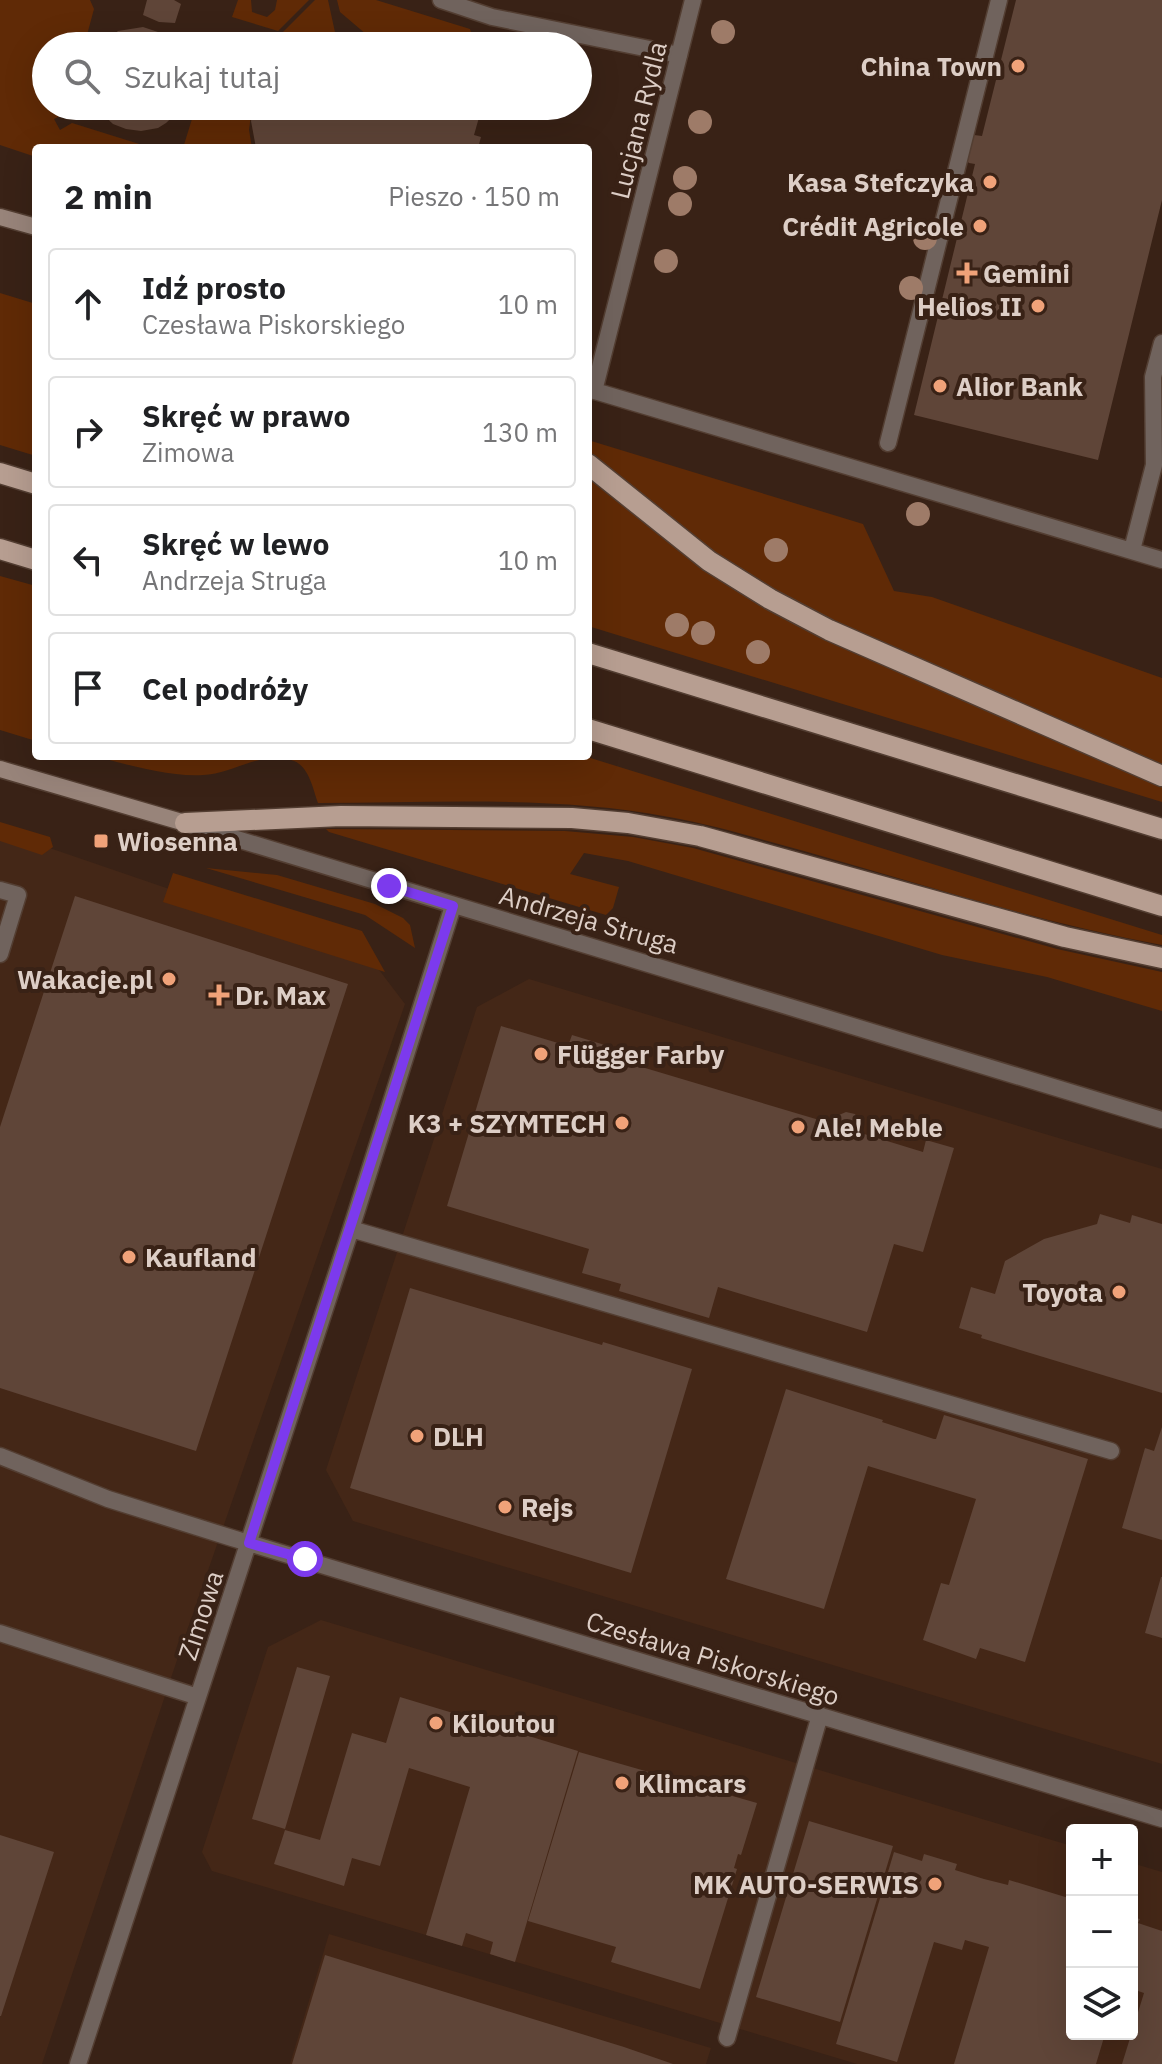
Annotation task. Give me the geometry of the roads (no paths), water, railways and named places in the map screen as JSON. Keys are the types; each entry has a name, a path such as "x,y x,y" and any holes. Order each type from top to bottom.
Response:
{"main road":[{"path":"592,467 709,561 783,607 1162,776"},
{"path":"0,473 32,483"},
{"path":"0,549 32,559"},
{"path":"592,654 1162,829"},
{"path":"592,730 1162,906"},
{"path":"185,823 341,816 572,818 648,825 728,844 1065,937 1162,958"}],"street":[{"path":"441,0 492,17 566,32"},
{"name":"Lucjana Rydla","path":"592,386 693,0"},
{"path":"888,443 999,0"},
{"path":"592,37 679,55"},
{"path":"0,217 32,226"},
{"path":"1132,550 1154,465 1153,377 1162,343"},
{"path":"592,390 1162,560"},
{"name":"Andrzeja Struga","path":"0,769 1162,1120"},
{"path":"0,890 18,895 0,954"},
{"name":"Zimowa","path":"78,2064 351,1229 453,906"},
{"path":"351,1229 1111,1451"},
{"name":"Czesława Piskorskiego","path":"0,1456 108,1499 1162,1819"},
{"path":"0,1633 198,1697"},
{"path":"727,2038 820,1715"}],"place":[{"name":"China Town","path":"1018,66"},
{"name":"Kasa Stefczyka","path":"990,182"},
{"name":"Crédit Agricole","path":"980,226"},
{"name":"Gemini","path":"967,273"},
{"name":"Helios II","path":"1038,306"},
{"name":"Alior Bank","path":"940,386"},
{"name":"Wiosenna","path":"101,841"},
{"name":"Wakacje.pl","path":"169,979"},
{"name":"Dr. Max","path":"219,995"},
{"name":"Flügger Farby","path":"541,1054"},
{"name":"K3 + SZYMTECH","path":"622,1123"},
{"name":"Ale! Meble","path":"798,1127"},
{"name":"Kaufland","path":"129,1257"},
{"name":"Toyota","path":"1119,1292"},
{"name":"DLH","path":"417,1436"},
{"name":"Rejs","path":"505,1507"},
{"name":"Kiloutou","path":"436,1723"},
{"name":"Klimcars","path":"622,1783"},
{"name":"MK AUTO-SERWIS","path":"935,1884"}]}
